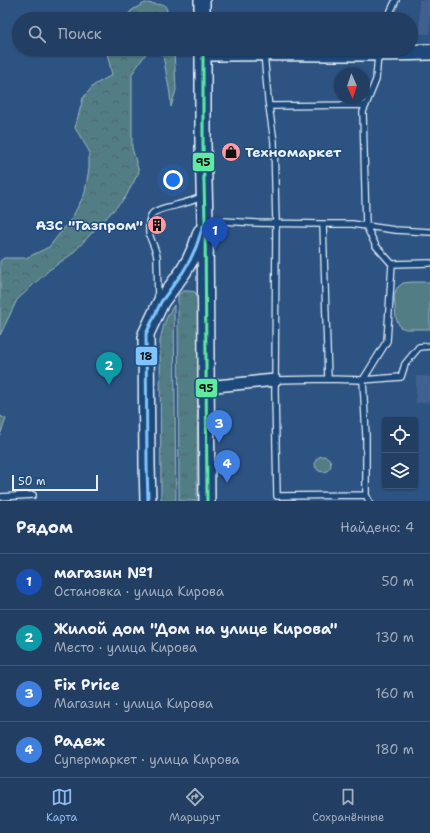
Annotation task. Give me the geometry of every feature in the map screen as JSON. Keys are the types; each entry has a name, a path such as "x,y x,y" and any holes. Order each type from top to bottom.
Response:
{"main road":[{"path":"202,0 202,12"},
{"path":"418,52 430,52"},
{"path":"203,56 206,501"},
{"path":"148,501 146,334 158,307 190,260 205,220"}],"street":[{"path":"206,387 275,380"}],"lane":[{"path":"390,12 396,0"},
{"path":"264,56 274,142 276,223 275,380 277,496 366,495"},
{"path":"369,501 366,495 366,436 363,380 387,341 392,264 376,246 366,226 363,112 376,80 374,56"},
{"path":"269,106 366,105"},
{"path":"158,307 157,257 149,228 152,213 204,196"},
{"path":"205,220 352,224 395,230 430,232"},
{"path":"323,224 328,379"},
{"path":"392,264 430,263"},
{"path":"275,380 363,380 401,377 405,364 419,347 430,346"},
{"path":"0,498 33,495"}],"shaded area":[{"path":"419,0 430,0 430,34 420,34"},
{"path":"416,376 430,376 430,402 416,403"}],"green space":[{"path":"145,3 165,5 168,12 130,12"},
{"path":"108,56 144,56 132,74 132,148 139,172 125,198 72,254 49,270 17,300 0,335 0,261 4,258 26,258 49,247 72,218 85,193 89,168 89,151 75,128 83,98 94,85 112,75"},
{"path":"163,56 174,56 176,90 171,107"},
{"path":"430,282 430,329 406,329 400,327 396,318 394,295 397,288 403,283"},
{"path":"183,291 195,292 198,297 197,501 179,501 178,295"},
{"path":"174,305 176,501 161,501 160,341 168,314"},
{"path":"0,416 6,419 0,435"},
{"path":"320,456 326,456 331,461 329,470 326,472 320,472 315,467 315,461"}],"transit line":[{"name":"95","path":"203,56 207,501"},
{"name":"18","path":"148,501 146,334 161,302 190,260 203,226"}],"place":[{"name":"Техномаркет","path":"231,152"},
{"name":"АЗС \"Газпром\"","path":"157,225"},
{"name":"магазин №1","path":"215,250"},
{"name":"Жилой дом \"Дом на улице Кирова\"","path":"109,385"},
{"name":"Fix Price","path":"219,443"},
{"name":"Радеж","path":"227,483"}]}
